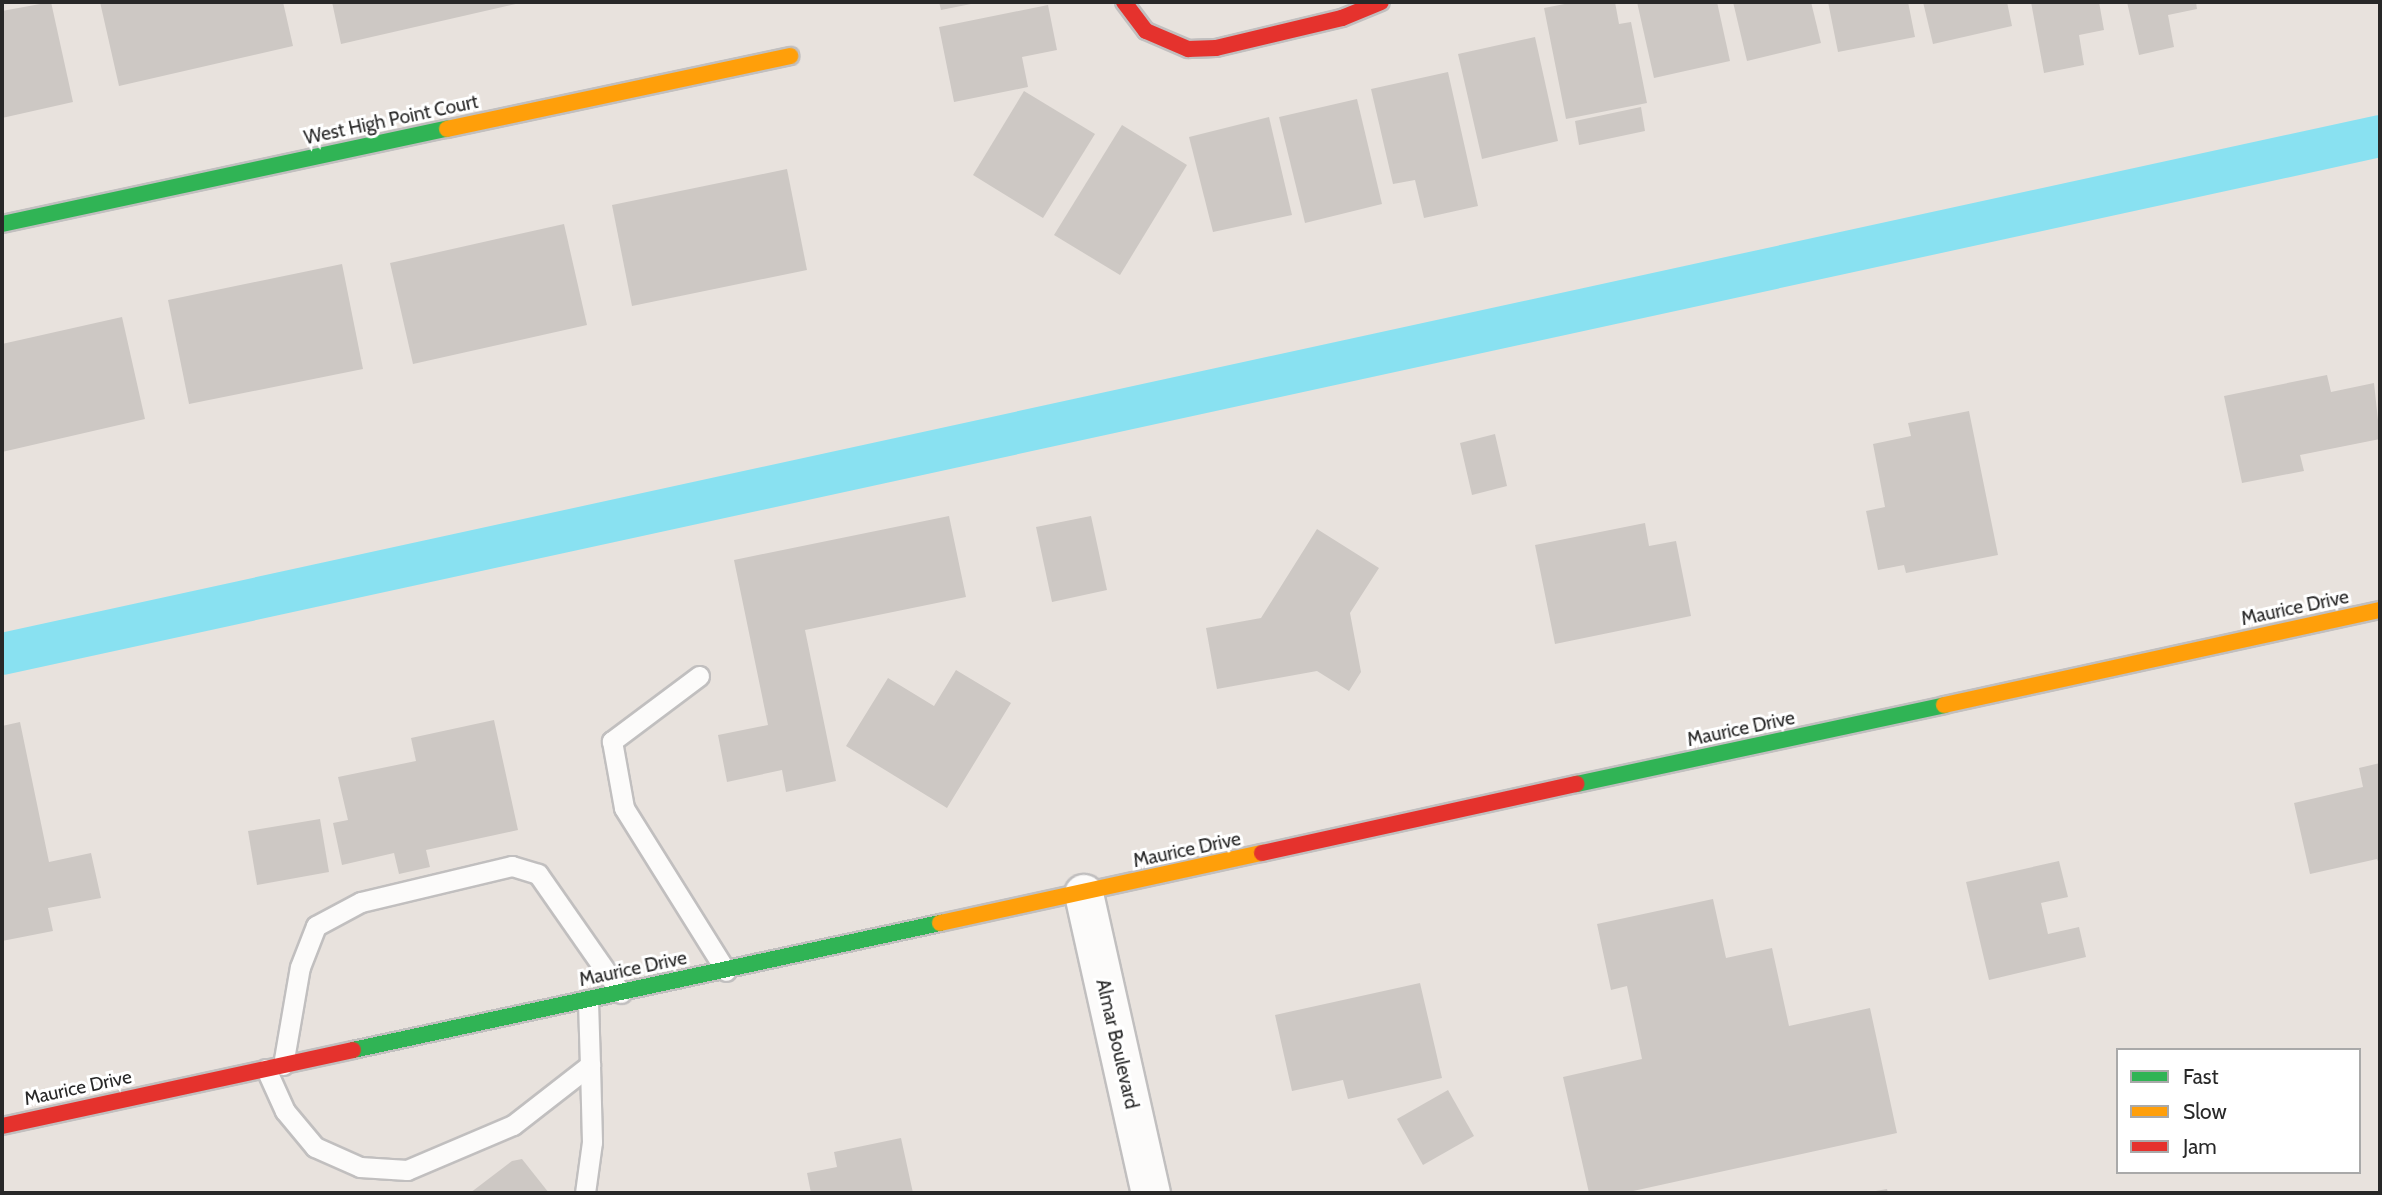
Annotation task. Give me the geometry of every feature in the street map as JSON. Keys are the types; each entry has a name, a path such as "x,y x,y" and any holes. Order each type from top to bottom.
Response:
{"street":[{"path":"1124,2 1146,31 1188,49 1216,48 1329,21 1381,2"},
{"name":"West High Point Court","path":"2,224 790,56"},
{"name":"Maurice Drive","path":"2,1126 1084,894 2380,610"},
{"name":"Almar Boulevard","path":"1084,894 1151,1193"}],"lane":[{"path":"699,676 612,741 624,808 726,971"},
{"path":"590,1065 513,1125 407,1170 360,1167 315,1147 285,1111 274,1067 300,967 316,926 361,902 512,866 538,874 621,993"},
{"path":"585,1193 592,1142 587,1000"}],"building":[{"path":"51,2 73,102 2,118 2,11"},
{"path":"100,2 283,2 293,46 119,86"},
{"path":"332,2 520,2 520,3 341,44"},
{"path":"939,2 975,2 976,3 941,10"},
{"path":"1575,2 1615,2 1619,24 1631,22 1647,103 1566,119 1544,8"},
{"path":"1637,2 1717,2 1730,61 1654,78"},
{"path":"1733,2 1811,2 1821,43 1747,61"},
{"path":"1828,2 1908,2 1915,37 1838,52"},
{"path":"1923,2 2007,2 2012,26 1933,44"},
{"path":"2031,2 2099,2 2104,30 2079,35 2084,65 2044,73"},
{"path":"2127,2 2196,2 2197,9 2168,15 2174,47 2139,55"},
{"path":"1048,5 1057,50 1022,57 1028,87 954,102 939,27"},
{"path":"1535,37 1558,141 1482,159 1458,54"},
{"path":"1448,72 1478,206 1424,218 1415,180 1393,184 1371,89"},
{"path":"1024,91 1095,134 1043,218 973,175"},
{"path":"1357,99 1382,204 1305,223 1279,117"},
{"path":"1641,107 1645,131 1579,145 1575,121"},
{"path":"1269,117 1292,215 1213,232 1189,137"},
{"path":"1122,125 1187,165 1120,275 1054,235"},
{"path":"787,169 807,270 632,306 612,205"},
{"path":"564,224 587,325 413,364 390,263"},
{"path":"342,264 363,369 189,404 168,300"},
{"path":"122,317 145,419 2,452 2,344"},
{"path":"2327,375 2331,392 2374,383 2380,439 2300,455 2304,471 2242,483 2224,396"},
{"path":"1969,411 1998,555 1906,573 1904,565 1878,570 1866,511 1885,507 1873,444 1911,436 1908,423"},
{"path":"1495,434 1507,486 1472,495 1460,443"},
{"path":"949,516 966,597 805,630 836,781 786,792 782,770 727,782 718,735 768,725 734,560"},
{"path":"1091,516 1107,590 1052,602 1036,527"},
{"path":"1645,523 1649,546 1676,541 1691,616 1555,644 1535,545"},
{"path":"1317,529 1379,568 1350,613 1361,672 1349,691 1317,671 1217,689 1206,628 1261,618"},
{"path":"956,670 1011,703 947,808 846,746 888,678 934,706"},
{"path":"494,720 518,830 426,850 430,867 399,874 394,853 342,865 333,823 348,820 338,777 416,761 411,738"},
{"path":"20,722 49,862 91,853 101,898 48,908 53,931 2,941 2,726"},
{"path":"2380,763 2380,866 2377,859 2310,874 2294,803 2363,787 2359,768"},
{"path":"320,819 329,872 257,885 248,831"},
{"path":"2059,861 2068,897 2041,903 2048,934 2079,927 2086,957 1989,980 1966,882"},
{"path":"1713,899 1726,958 1772,948 1789,1026 1870,1008 1897,1133 1624,1193 1589,1193 1563,1077 1642,1059 1627,986 1611,990 1597,924"},
{"path":"1420,983 1442,1078 1348,1099 1343,1080 1292,1091 1275,1015"},
{"path":"1448,1090 1474,1136 1423,1165 1397,1119"},
{"path":"901,1138 913,1193 811,1193 807,1173 837,1167 834,1152"},
{"path":"522,1159 549,1193 470,1193 512,1161"},
{"path":"1887,1189 1888,1193 1870,1193 1870,1192"}],"waterway":[{"path":"2,654 2380,136"}],"traffic: fast":[{"path":"2,224 447,129"},
{"path":"1577,784 1944,705"},
{"path":"353,1050 940,923"}],"traffic: slow":[{"path":"447,129 790,56"},
{"path":"1944,705 2380,610"},
{"path":"940,923 1262,853"}],"traffic: jam":[{"path":"1124,2 1146,31 1188,49 1216,48 1342,18 1381,2"},
{"path":"1262,853 1577,784"},
{"path":"2,1126 353,1050"}]}
